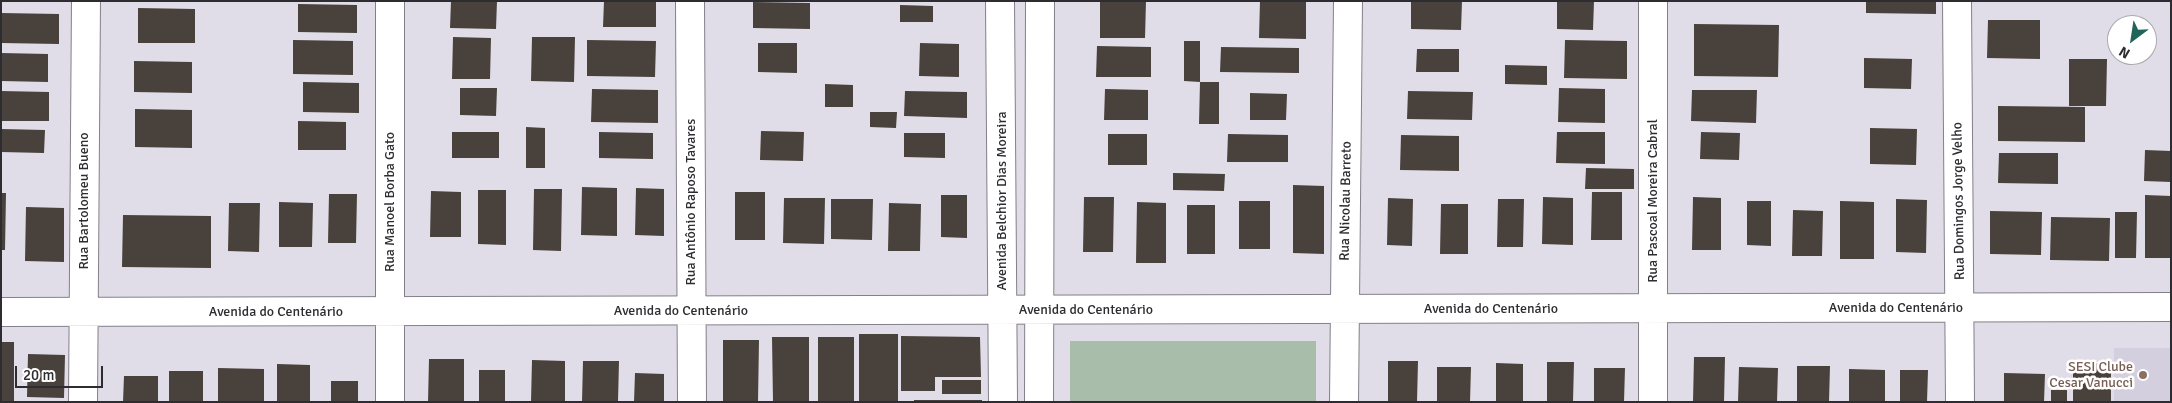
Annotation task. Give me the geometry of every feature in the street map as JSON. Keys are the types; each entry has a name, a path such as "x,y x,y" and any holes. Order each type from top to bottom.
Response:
{"street":[{"name":"Rua Bartolomeu Bueno","path":"83,402 86,1"},
{"name":"Rua Manoel Borba Gato","path":"390,1 390,402"},
{"name":"Rua Antônio Raposo Tavares","path":"690,1 692,402"},
{"name":"Avenida Belchior Dias Moreira","path":"1000,1 1003,402"},
{"path":"1039,402 1040,1"},
{"name":"Rua Nicolau Barreto","path":"1344,402 1348,1"},
{"name":"Rua Pascoal Moreira Cabral","path":"1652,402 1653,1"},
{"name":"Rua Domingos Jorge Velho","path":"1957,1 1960,402"},
{"name":"Avenida do Centenário","path":"1,312 691,312 2171,307"}],"shaded area":[{"name":"SESI Clube Cesar Vanucci","path":"2114,348 2171,348 2171,402 2114,402"}],"green space":[{"path":"1070,341 1316,341 1316,402 1070,402"}],"building":[{"path":"451,1 497,1 496,29 450,28"},
{"path":"604,1 656,1 656,27 603,27"},
{"path":"1100,1 1146,1 1145,38 1100,38"},
{"path":"1260,1 1306,1 1306,39 1259,38"},
{"path":"1411,1 1462,1 1461,30 1411,29"},
{"path":"1557,1 1594,1 1593,30 1557,29"},
{"path":"1866,1 1936,1 1936,14 1866,13"},
{"path":"753,2 810,3 810,29 753,28"},
{"path":"298,4 357,5 357,33 298,32"},
{"path":"900,5 933,6 933,22 900,22"},
{"path":"138,8 195,9 195,43 138,43"},
{"path":"1,13 59,14 59,44 1,43"},
{"path":"1988,20 2040,20 2040,59 1987,58"},
{"path":"1694,24 1779,25 1778,77 1694,76"},
{"path":"453,37 491,38 490,79 452,79"},
{"path":"532,37 575,37 574,82 531,81"},
{"path":"293,40 353,41 353,75 293,74"},
{"path":"587,40 656,41 655,77 587,76"},
{"path":"1565,40 1627,41 1627,79 1564,78"},
{"path":"1184,41 1200,41 1200,82 1184,81"},
{"path":"758,43 797,43 797,73 758,72"},
{"path":"920,43 959,44 959,77 919,76"},
{"path":"1097,46 1151,47 1151,77 1096,77"},
{"path":"1221,47 1299,48 1299,73 1220,72"},
{"path":"1417,49 1459,49 1459,72 1416,72"},
{"path":"1,53 48,54 48,82 1,81"},
{"path":"1864,58 1912,59 1911,89 1864,88"},
{"path":"2069,59 2107,59 2106,106 2069,106"},
{"path":"134,61 192,62 192,93 134,92"},
{"path":"1505,65 1547,66 1547,85 1505,84"},
{"path":"303,82 359,83 359,113 303,112"},
{"path":"1200,82 1219,82 1219,124 1199,124"},
{"path":"825,84 853,85 853,107 825,107"},
{"path":"460,88 497,88 496,116 460,115"},
{"path":"1559,88 1605,89 1605,123 1558,122"},
{"path":"592,89 658,90 658,123 591,122"},
{"path":"1105,89 1148,90 1148,120 1104,120"},
{"path":"1692,90 1757,90 1756,123 1691,121"},
{"path":"1,91 49,92 49,121 1,121"},
{"path":"905,91 967,92 967,118 904,116"},
{"path":"1408,91 1473,92 1472,120 1407,119"},
{"path":"1250,93 1287,94 1286,120 1250,120"},
{"path":"1998,106 2085,107 2085,142 1998,141"},
{"path":"135,109 192,110 192,148 135,147"},
{"path":"870,112 897,112 896,128 870,127"},
{"path":"298,121 346,122 346,150 298,150"},
{"path":"526,127 545,128 545,168 526,168"},
{"path":"1870,128 1917,129 1916,165 1870,164"},
{"path":"1,129 45,130 44,153 1,152"},
{"path":"761,131 804,132 803,161 760,160"},
{"path":"452,132 499,132 499,158 452,158"},
{"path":"599,132 653,133 653,159 599,158"},
{"path":"1557,132 1605,132 1605,164 1556,163"},
{"path":"1701,132 1740,133 1739,160 1700,159"},
{"path":"904,133 945,133 945,158 904,157"},
{"path":"1108,134 1147,134 1147,165 1108,165"},
{"path":"1228,134 1288,135 1288,162 1227,162"},
{"path":"1401,135 1459,136 1459,171 1400,170"},
{"path":"2145,150 2171,151 2171,182 2144,181"},
{"path":"1999,153 2058,153 2058,184 1998,183"},
{"path":"1586,168 1634,169 1634,189 1585,189"},
{"path":"1173,173 1225,174 1224,191 1173,190"},
{"path":"1293,185 1324,186 1324,254 1293,253"},
{"path":"582,187 617,188 617,236 581,235"},
{"path":"636,188 664,189 664,236 635,235"},
{"path":"534,189 562,189 561,251 533,250"},
{"path":"478,190 506,190 506,245 478,244"},
{"path":"431,191 461,192 461,237 430,237"},
{"path":"735,192 765,192 765,240 735,240"},
{"path":"1592,192 1622,192 1622,240 1591,240"},
{"path":"1,193 6,193 5,250 1,250"},
{"path":"329,194 357,194 356,243 328,243"},
{"path":"941,195 967,195 967,238 941,237"},
{"path":"2145,195 2171,196 2171,258 2145,258"},
{"path":"1084,197 1114,197 1113,252 1083,252"},
{"path":"1543,197 1573,198 1573,245 1542,244"},
{"path":"1693,197 1721,198 1721,250 1692,250"},
{"path":"784,198 825,198 824,244 783,243"},
{"path":"1388,198 1413,199 1412,246 1387,245"},
{"path":"831,199 873,199 872,240 831,239"},
{"path":"1498,199 1524,199 1523,247 1497,247"},
{"path":"1896,199 1927,200 1926,253 1896,252"},
{"path":"1239,201 1270,201 1270,249 1239,249"},
{"path":"1747,201 1771,201 1771,246 1747,245"},
{"path":"1840,201 1874,202 1874,259 1840,259"},
{"path":"279,202 313,203 312,247 279,247"},
{"path":"1137,202 1166,203 1166,263 1136,263"},
{"path":"229,203 260,203 259,252 228,251"},
{"path":"889,203 921,204 920,251 888,251"},
{"path":"1441,204 1468,204 1468,254 1440,254"},
{"path":"1187,205 1215,205 1215,254 1187,254"},
{"path":"26,207 64,208 64,262 25,261"},
{"path":"1793,210 1823,211 1822,256 1792,256"},
{"path":"1990,211 2042,212 2041,255 1990,254"},
{"path":"2115,212 2137,212 2136,258 2115,258"},
{"path":"123,215 211,216 211,268 122,267"},
{"path":"2051,217 2110,218 2109,261 2050,260"},
{"path":"859,334 898,334 898,402 859,402"},
{"path":"901,336 980,337 981,377 935,377 935,391 901,391"},
{"path":"772,337 809,337 809,402 773,402"},
{"path":"818,337 854,337 854,401 818,401"},
{"path":"723,340 759,340 758,402 723,402"},
{"path":"1,342 14,342 14,402 1,402"},
{"path":"28,354 65,355 64,398 27,397"},
{"path":"1694,357 1725,357 1724,402 1693,402"},
{"path":"429,359 464,359 464,402 428,402"},
{"path":"532,360 565,361 565,402 531,402"},
{"path":"583,361 619,361 618,402 582,402"},
{"path":"1388,361 1418,361 1417,402 1388,402"},
{"path":"1547,362 1574,362 1573,402 1547,402"},
{"path":"1496,363 1523,364 1523,402 1496,402"},
{"path":"2073,363 2111,364 2111,402 2073,402"},
{"path":"277,364 310,365 310,402 277,402"},
{"path":"1797,366 1830,366 1829,402 1797,402"},
{"path":"1437,367 1471,367 1470,402 1437,402"},
{"path":"1739,367 1778,368 1777,402 1738,402"},
{"path":"218,368 264,369 264,402 218,402"},
{"path":"1594,368 1625,368 1624,402 1594,402"},
{"path":"1849,369 1885,370 1885,402 1849,402"},
{"path":"479,370 505,370 505,402 479,402"},
{"path":"1900,370 1928,370 1927,402 1900,402"},
{"path":"169,371 203,371 203,402 169,402"},
{"path":"635,373 664,374 664,402 634,402"},
{"path":"2004,373 2045,374 2044,402 2004,402"},
{"path":"124,376 158,376 158,402 123,402"},
{"path":"942,380 981,380 981,394 942,394"},
{"path":"331,381 358,381 358,402 331,402"},
{"path":"2051,390 2067,390 2067,402 2051,402"},
{"path":"914,400 982,400 982,402 914,402"}],"place":[{"name":"SESI Clube Cesar Vanucci","path":"2143,375"}]}
